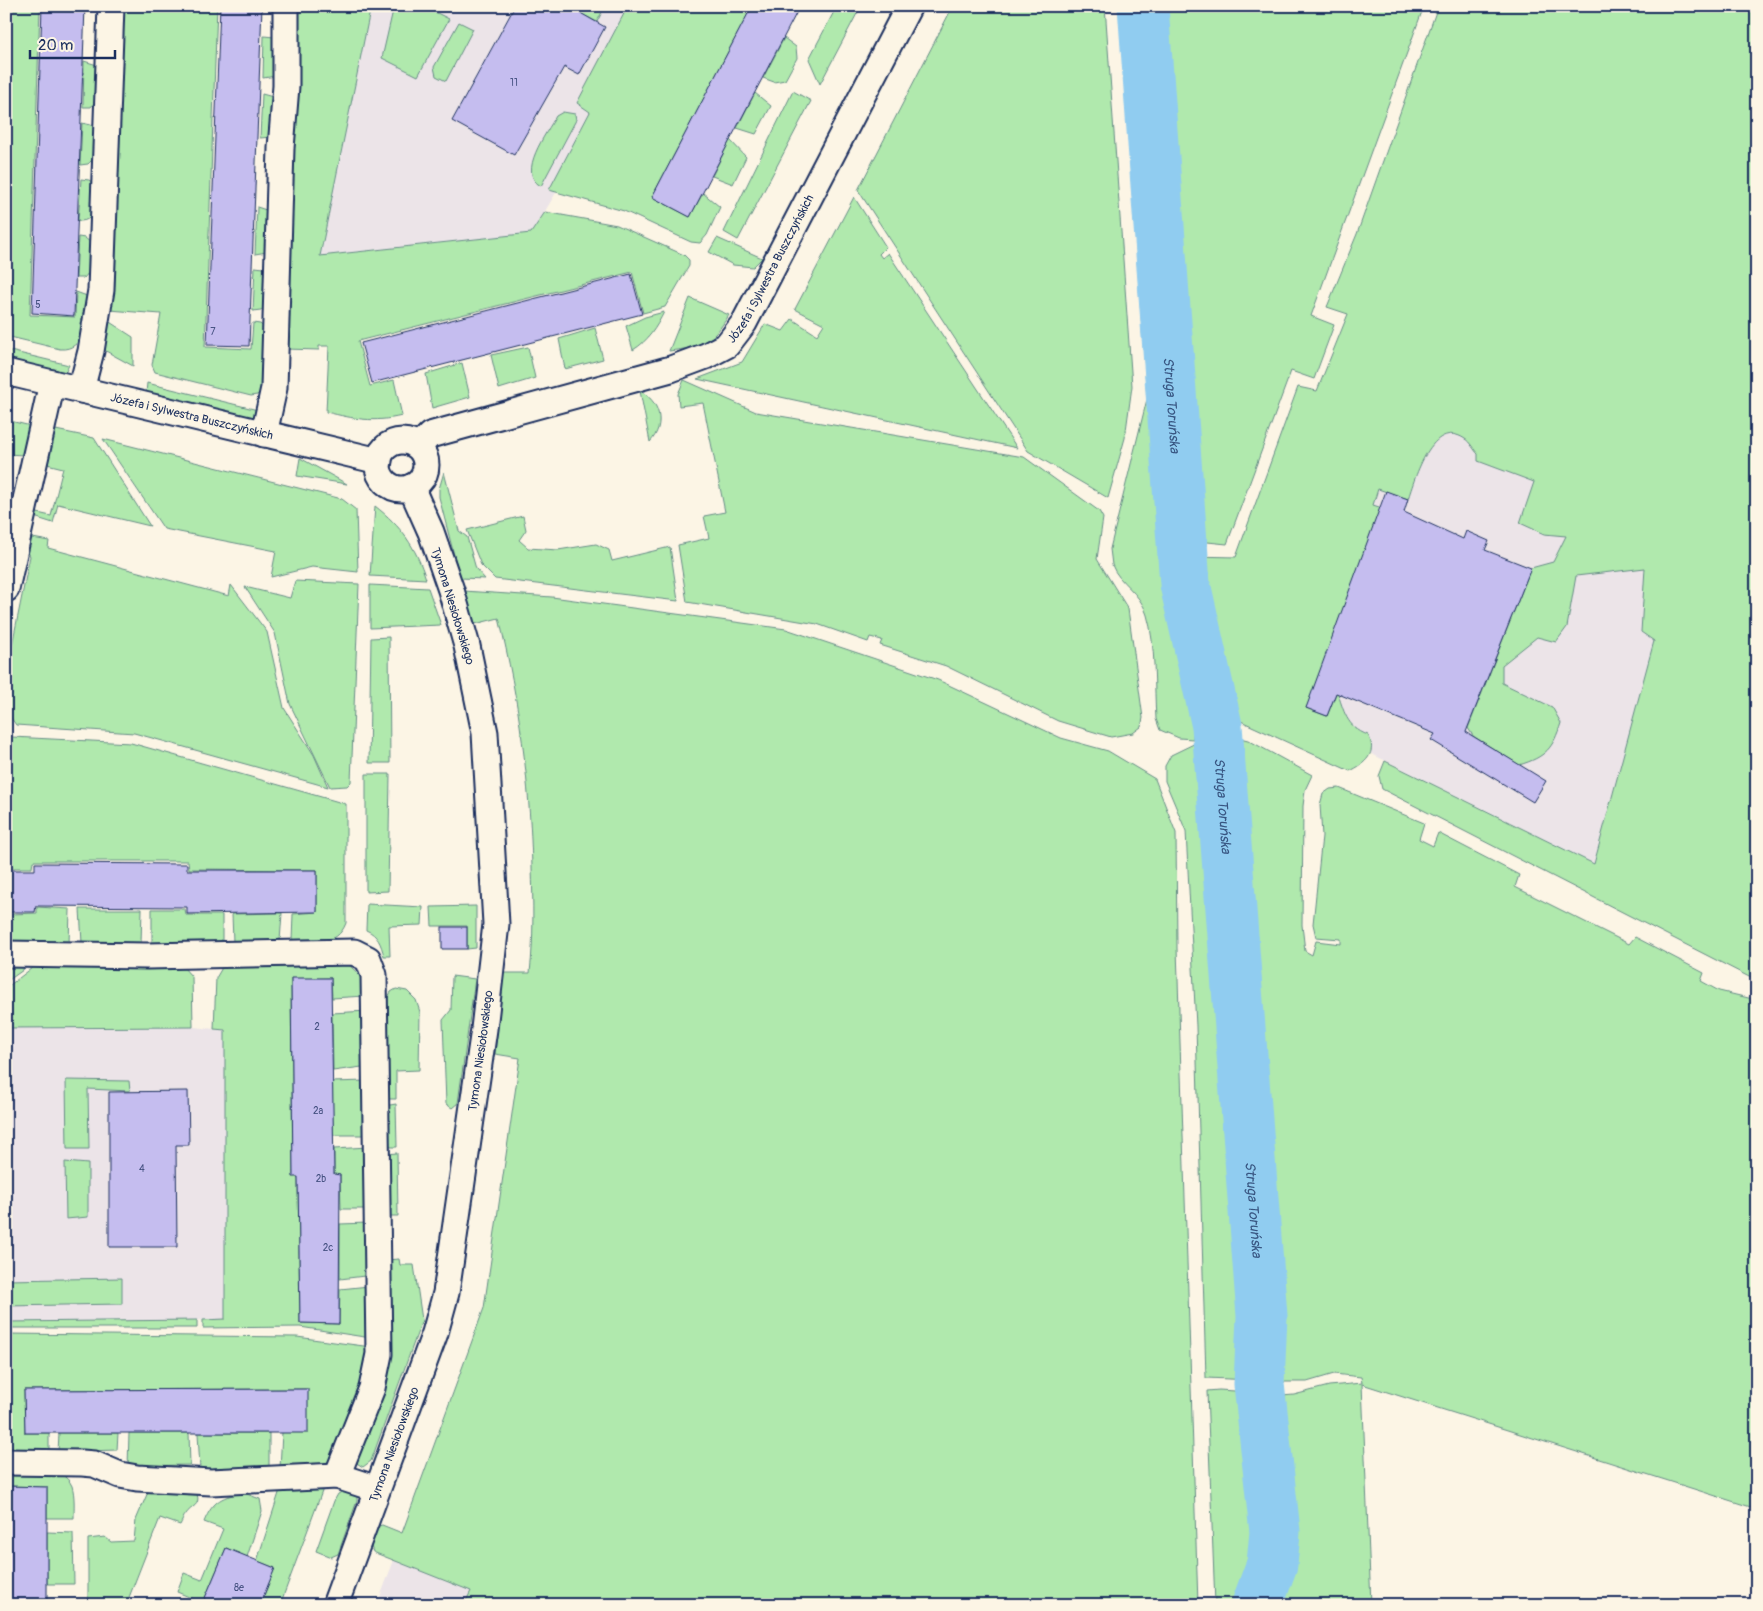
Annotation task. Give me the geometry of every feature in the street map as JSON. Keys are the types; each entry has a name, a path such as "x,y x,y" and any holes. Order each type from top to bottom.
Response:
{"street":[{"path":"82,390 91,351 101,290 112,6"},
{"path":"264,434 274,388 281,157 286,86 286,6"},
{"name":"Józefa i Sylwestra Buszczyńskich","path":"418,447 430,435 671,369 718,352 727,345 744,323 909,6"},
{"name":"Józefa i Sylwestra Buszczyńskich","path":"6,372 379,460"},
{"path":"6,589 52,383"},
{"path":"394,442 411,442 418,447 423,453 426,468 420,481 411,487 399,489 386,483 379,469 379,460 387,446 394,442"},
{"name":"Tymona Niesiołowskiego","path":"335,1605 435,1333 446,1294 486,1010 496,924 488,767 481,714 467,646 451,590 411,487"},
{"path":"6,954 129,956 354,952 368,959 374,975 379,1354 372,1388 337,1476"},
{"path":"6,1462 82,1462 94,1464 120,1475 211,1482 337,1476 377,1488"}],"shaded area":[{"path":"371,6 667,6 532,233 320,256"},
{"path":"1394,247 1740,332 1594,864 1291,714"},
{"path":"193,1027 225,1030 225,1320 6,1322 6,1028"},
{"path":"394,1560 471,1591 464,1605 377,1605"}],"green space":[{"path":"6,6 40,6 30,315 75,317 76,292 87,296 90,301 83,333 75,345 68,348 60,349 6,336"},
{"path":"120,6 217,6 205,347 251,349 253,323 260,324 266,329 262,391 257,395 251,396 155,372 152,365 161,314 109,310"},
{"path":"294,6 371,6 320,256 531,233 545,212 617,225 684,255 689,260 689,266 665,307 643,313 632,272 358,341 370,386 394,380 402,416 373,420 346,417 326,412 329,346 319,346 319,350 285,349"},
{"path":"394,6 423,6 449,19 418,76 382,58"},
{"path":"567,6 605,6 597,22"},
{"path":"628,6 744,6 750,10 652,197 690,217 703,193 720,207 707,235 700,243 691,242 624,211 549,190 590,112 577,103"},
{"path":"837,6 861,6 820,84 809,59"},
{"path":"953,6 1105,6 1132,386 1125,438 1108,498 1028,451 858,190"},
{"path":"1119,6 1140,6 1178,579 1193,651 1193,739 1179,738 1160,730 1156,719 1152,639 1147,615 1140,600 1115,572 1110,549 1147,399"},
{"path":"1159,6 1424,6 1311,316 1334,325 1314,379 1291,371 1227,544 1188,540"},
{"path":"1438,6 1757,6 1757,981 1382,789 1379,776 1385,761 1594,864 1654,641 1641,632 1645,568 1576,576 1567,627 1556,642 1537,637 1502,665 1502,683 1552,707 1561,723 1555,739 1542,755 1519,765 1473,736 1468,728 1531,568 1553,562 1566,536 1544,534 1520,523 1534,482 1478,461 1478,454 1465,439 1453,434 1443,436 1434,443 1420,465 1408,499 1378,489 1373,505 1403,515 1306,708 1327,716 1337,691 1350,723 1368,735 1371,741 1371,752 1365,761 1350,771 1219,711 1189,581 1192,556 1236,557 1298,387 1317,391 1348,314 1327,307 1357,234"},
{"path":"459,22 473,29 446,81 436,76 434,67"},
{"path":"264,36 274,37 276,76 263,78"},
{"path":"784,38 796,47 797,58 785,80 774,82 763,78"},
{"path":"84,61 97,65 98,97 91,107 83,107"},
{"path":"793,91 811,101 738,240 724,232"},
{"path":"755,93 771,106 756,134 737,128"},
{"path":"262,94 273,97 272,137 260,138"},
{"path":"563,112 575,114 576,120 541,186 534,180 532,163 541,142 556,116"},
{"path":"82,123 91,125 97,130 97,155 88,164 80,165"},
{"path":"730,140 746,157 733,184 712,176"},
{"path":"81,179 89,180 93,183 94,208 90,218 78,221"},
{"path":"854,197 886,247 879,254 882,258 888,253 1017,448 697,379 742,362 765,324 783,331 792,319 817,335 824,324 795,309"},
{"path":"257,207 269,211 267,252 255,254"},
{"path":"78,237 85,238 91,243 94,266 84,278 76,278"},
{"path":"717,238 762,258 753,267 733,265 709,252"},
{"path":"255,267 264,268 270,272 268,309 253,311"},
{"path":"690,298 729,315 716,333 704,343 690,348 669,351"},
{"path":"664,312 651,334 633,350 626,326 645,317"},
{"path":"105,319 133,337 133,366 104,350"},
{"path":"595,328 603,359 565,369 559,339"},
{"path":"528,347 535,378 499,389 491,355"},
{"path":"6,350 69,365 66,371 60,373 6,360"},
{"path":"462,363 470,397 432,408 426,374"},
{"path":"684,380 756,412 1024,457 1099,511 1103,518 1097,559 1128,609 1143,718 1141,727 1133,733 1111,737 1058,721 946,666 880,645 882,640 870,637 868,642 817,624 687,602 678,545 709,538 704,516 725,512 703,403 679,406 678,394"},
{"path":"147,383 262,411 259,420 146,393"},
{"path":"640,391 652,401 658,414 658,428 650,442"},
{"path":"6,420 31,426 24,455 6,454"},
{"path":"51,429 94,438 150,526 58,504 53,523 31,516 33,512 51,516 63,468 43,463"},
{"path":"103,439 342,499 356,510 358,572 312,567 271,577 276,551 164,529"},
{"path":"300,458 347,484 297,476"},
{"path":"444,472 459,531 467,537 476,569 485,579 460,578 439,497 439,489"},
{"path":"375,506 393,521 407,538 426,579 370,576"},
{"path":"523,516 526,530 519,540 528,548 558,550 596,544 609,550 612,561 670,547 678,601 495,579 481,565 467,530"},
{"path":"27,537 49,541 48,548 229,596 231,585 267,632 284,708 314,755 328,787 134,733 16,725 6,711 6,675 30,556 25,547"},
{"path":"295,581 359,584 351,782 347,786 330,787 290,704 275,633 245,587 290,598"},
{"path":"370,585 428,588 441,625 370,628"},
{"path":"464,591 552,597 786,629 938,680 1061,738 1108,751 1155,779 1176,833 1177,948 1198,1605 464,1605 471,1591 373,1552 370,1544 375,1527 382,1525 402,1533 484,1308 520,1058 495,1054 503,973 530,973 533,933 531,835 526,772 518,710 499,618 475,624"},
{"path":"389,637 390,763 369,763 371,638"},
{"path":"6,731 12,737 131,743 346,804 346,923 342,931 330,940 316,942 292,941 293,914 317,912 317,870 189,869 188,861 33,861 32,868 6,868"},
{"path":"1224,734 1248,740 1312,775 1305,790 1303,806 1302,925 1305,951 1312,955 1316,941 1341,944 1341,939 1316,937 1313,924 1322,836 1320,805 1323,794 1330,789 1339,788 1424,823 1419,839 1433,846 1438,833 1519,875 1515,887 1629,944 1635,937 1704,973 1701,981 1719,991 1757,1000 1757,1509 1362,1384 1371,1605 1267,1605 1279,1573 1283,1551 1274,1421 1268,1397 1294,1395 1329,1386 1362,1383 1361,1377 1334,1374 1307,1382 1266,1382 1269,1313 1228,811"},
{"path":"1204,739 1213,748 1253,1380 1206,1378 1196,1026 1186,831 1165,781 1165,766 1171,755"},
{"path":"366,774 390,774 388,891 366,892"},
{"path":"367,904 423,907 422,925 389,926 390,956 384,956 378,940 366,930"},
{"path":"476,906 476,948 467,949 467,926 432,926 431,907"},
{"path":"37,907 70,909 69,944 11,945 12,914 37,913"},
{"path":"80,909 142,909 141,943 82,943"},
{"path":"152,909 185,909 186,915 222,915 222,943 152,944"},
{"path":"282,913 280,941 233,942 232,914"},
{"path":"6,961 26,961 23,970 6,982"},
{"path":"348,964 367,982 365,996 332,998 331,978 291,979 293,1176 298,1177 300,1323 339,1324 340,1289 369,1286 371,1338 300,1327 203,1328 203,1320 225,1319 225,1030 214,1029 216,978 223,966"},
{"path":"36,965 183,967 192,977 193,1027 6,1028 6,988"},
{"path":"452,976 475,979 458,1103 452,1108 446,1104 443,1020 451,1010"},
{"path":"396,989 407,991 416,1000 420,1012 419,1070 396,1071 396,1099 384,1099 386,1001 391,992"},
{"path":"367,1011 369,1066 333,1071 332,1013"},
{"path":"66,1080 129,1081 130,1091 88,1089 89,1149 67,1149"},
{"path":"366,1081 367,1135 333,1135 332,1082"},
{"path":"396,1104 397,1147 384,1147 384,1106"},
{"path":"368,1147 369,1209 341,1209 340,1175 334,1174 334,1149"},
{"path":"397,1153 398,1216 387,1216 386,1154"},
{"path":"65,1162 88,1164 88,1217 66,1219"},
{"path":"367,1223 373,1275 340,1279 340,1224"},
{"path":"399,1259 400,1265 414,1265 422,1320 371,1461 363,1467 355,1462 386,1260"},
{"path":"122,1278 122,1304 6,1306 6,1280"},
{"path":"197,1320 197,1328 6,1328 6,1322"},
{"path":"6,1334 297,1337 371,1347 370,1361 331,1468 280,1468 282,1433 307,1389 24,1390 25,1433 49,1433 49,1451 6,1450"},
{"path":"1207,1391 1251,1392 1255,1441 1266,1511 1267,1544 1264,1563 1251,1605 1215,1605"},
{"path":"59,1433 118,1433 117,1450 58,1452"},
{"path":"129,1433 189,1433 190,1465 128,1466"},
{"path":"198,1433 269,1433 269,1466 200,1469"},
{"path":"6,1470 43,1470 61,1474 72,1486 74,1518 47,1518 47,1487 6,1486"},
{"path":"324,1486 280,1605 260,1605 275,1568 257,1561 280,1490"},
{"path":"190,1490 197,1494 198,1501 185,1515 180,1525 160,1518 126,1605 88,1605 88,1539 105,1537 111,1542 134,1541 136,1520 148,1492"},
{"path":"345,1490 357,1495 357,1501 338,1554 331,1557 316,1551 334,1501 338,1494"},
{"path":"244,1493 260,1499 262,1511 247,1557 226,1548 202,1605 192,1605 194,1599 177,1592 184,1573 202,1580 223,1529 204,1522 207,1515 220,1500"},
{"path":"47,1532 73,1533 74,1584 47,1584"}],"building":[{"path":"42,6 85,6 74,316 32,313"},
{"path":"220,6 262,6 249,346 207,345"},
{"path":"515,6 568,6 605,27 579,75 564,67 514,155 452,121"},
{"path":"752,6 800,6 690,217 652,197"},
{"path":"631,274 642,314 372,383 361,343"},
{"path":"1386,491 1408,499 1404,512 1463,539 1466,531 1489,541 1485,550 1531,568 1466,732 1546,781 1533,802 1431,740 1435,734 1336,693 1327,716 1306,708"},
{"path":"35,863 187,864 187,870 317,870 317,912 187,914 187,907 36,906 35,912 6,912 6,870 35,870"},
{"path":"442,927 467,927 467,949 442,949"},
{"path":"291,978 331,978 334,1174 340,1175 339,1324 300,1323 298,1177 293,1177"},
{"path":"188,1091 189,1145 176,1145 177,1247 109,1247 109,1092"},
{"path":"308,1389 308,1433 25,1433 24,1390"},
{"path":"6,1486 47,1487 47,1605 6,1605"},
{"path":"226,1548 275,1568 260,1605 202,1605"}],"waterway":[{"name":"Struga Toruńska","path":"1143,6 1185,584 1217,726 1262,1316 1259,1384 1275,1532 1272,1564 1257,1605"}]}
